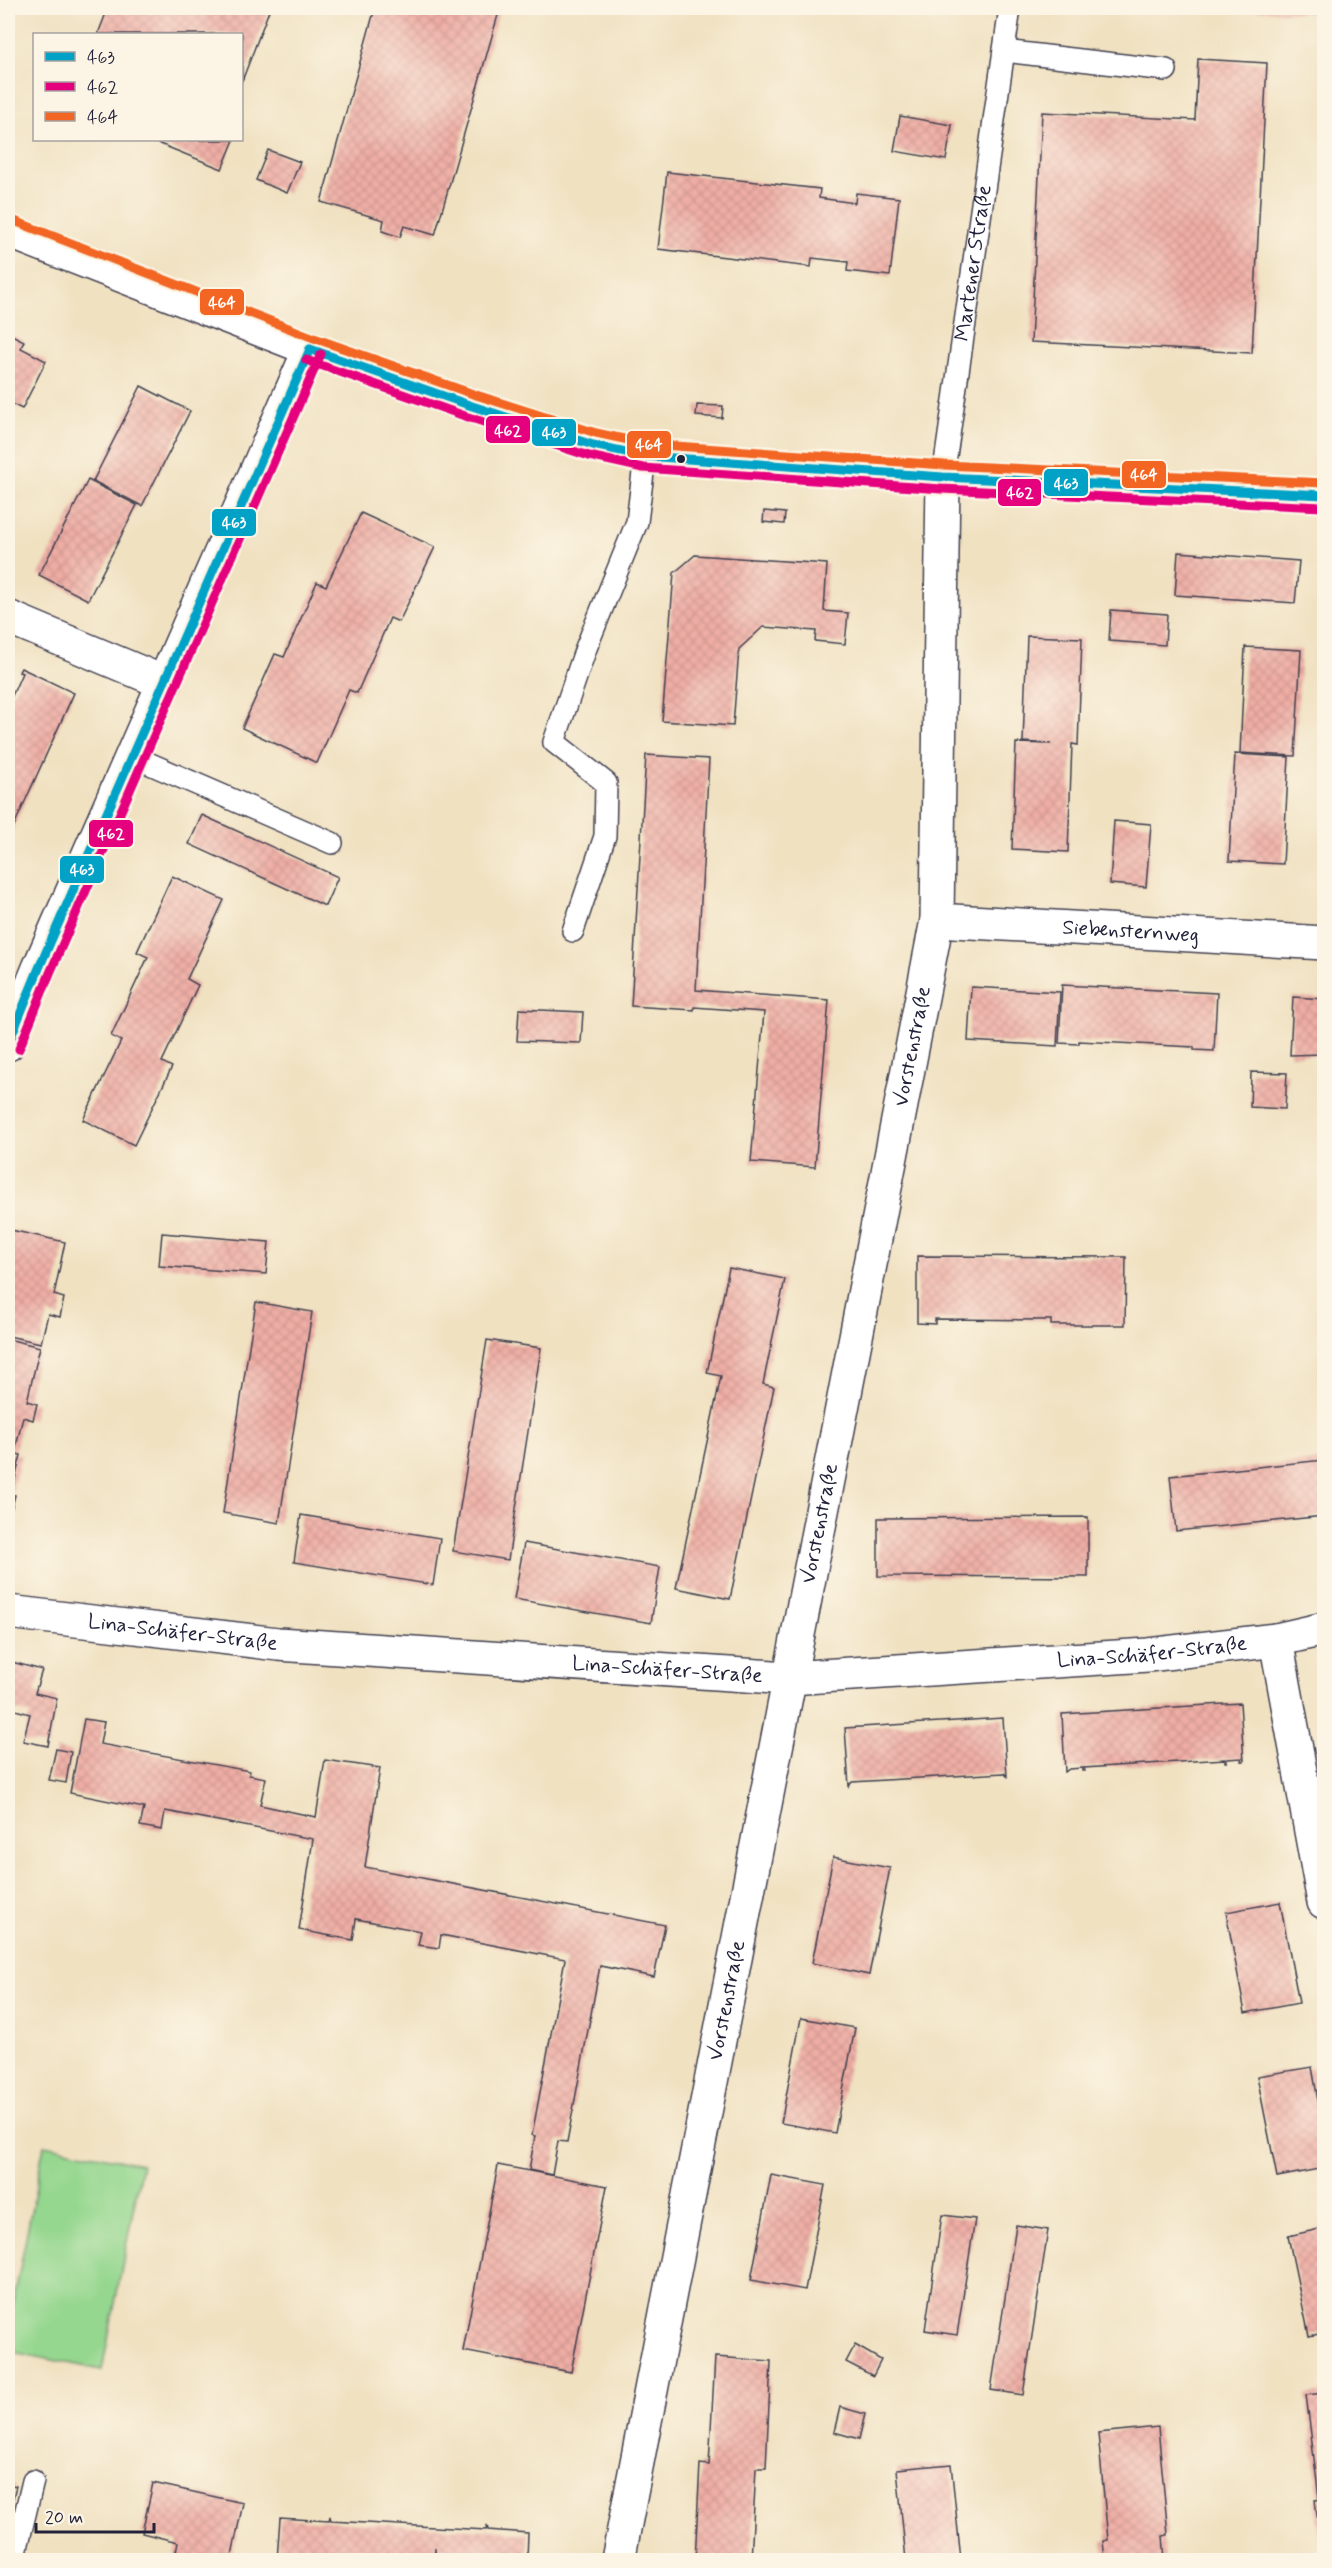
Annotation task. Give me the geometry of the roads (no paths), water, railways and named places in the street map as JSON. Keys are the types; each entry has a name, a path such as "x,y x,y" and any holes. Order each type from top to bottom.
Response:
{"street":[{"path":"8,231 310,349 560,434 645,456 943,477 1324,495"},
{"path":"8,1044 310,349"},
{"name":"Vorstenstraße","path":"618,2560 937,920 943,477"},
{"path":"8,616 165,683"},
{"name":"Siebensternweg","path":"937,920 1324,944"},
{"name":"Lina-Schäfer-Straße","path":"8,1612 278,1644 789,1678 1148,1655 1276,1640 1324,1629"},
{"path":"1276,1640 1324,1902"}],"lane":[{"name":"Martener Straße","path":"943,477 1010,8"},
{"path":"1004,51 1166,70"},
{"path":"573,931 605,836 606,783 554,742 586,648 637,522 645,456"},
{"path":"132,756 332,843"},
{"path":"13,2547 33,2481"}]}
